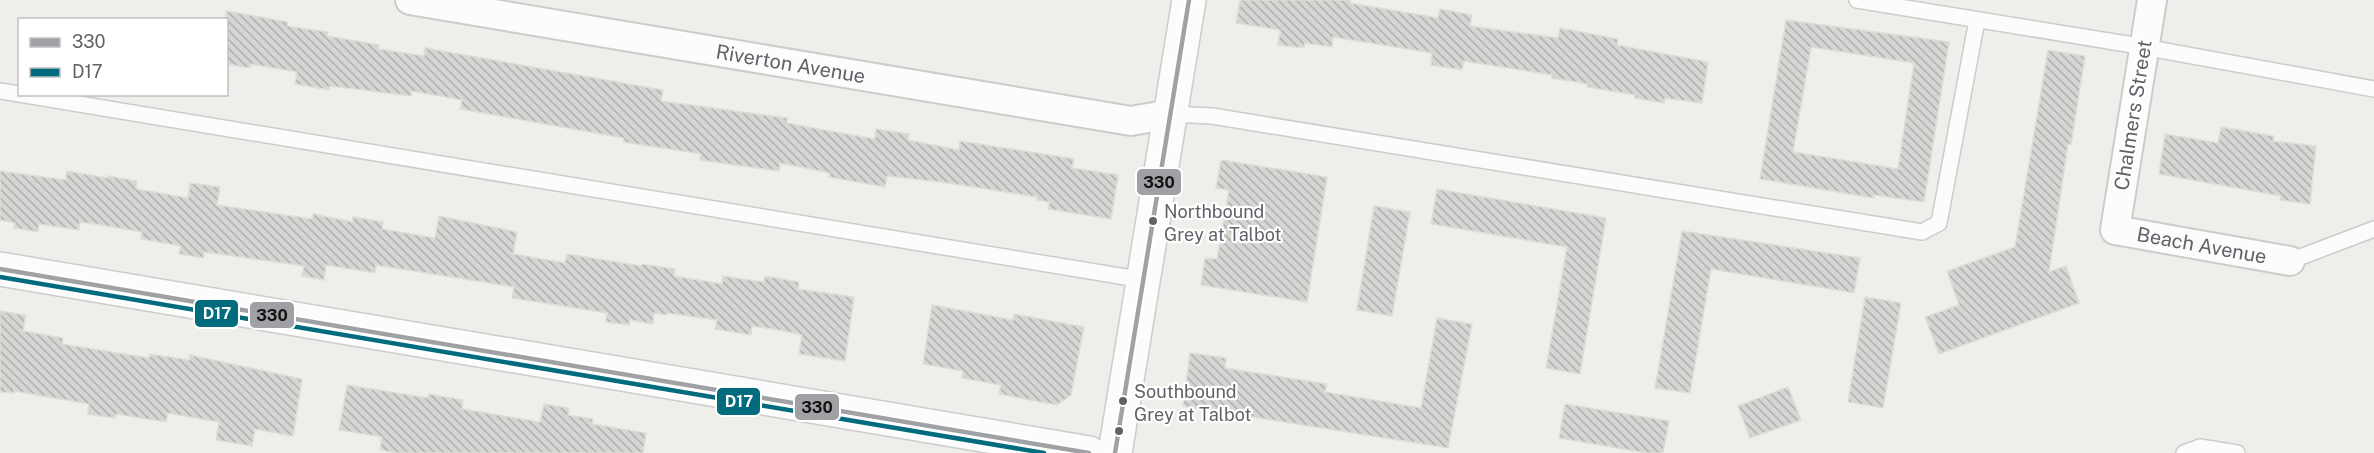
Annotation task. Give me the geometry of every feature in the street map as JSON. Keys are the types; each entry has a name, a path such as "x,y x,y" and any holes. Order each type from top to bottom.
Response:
{"street":[{"name":"Riverton Avenue","path":"410,0 1131,121 1171,114"},
{"path":"1116,453 1189,0"},
{"name":"Chalmers Street","path":"2115,230 2152,0"},
{"name":"Beach Avenue","path":"2115,230 2290,261"},
{"path":"0,269 1089,453"}],"lane":[{"path":"1857,0 2145,47 2374,88"},
{"path":"1171,114 1212,116 1922,232 1939,223 1977,20"},
{"path":"0,91 18,94"},
{"path":"30,96 1144,280"},
{"path":"2290,261 2374,229"},
{"path":"2184,453 2200,447 2237,453"}],"building":[{"path":"1240,0 1350,0 1350,3 1438,18 1440,9 1472,15 1470,26 1558,38 1560,28 1618,39 1617,45 1708,62 1702,103 1665,98 1664,103 1635,98 1635,95 1552,78 1552,75 1464,61 1462,70 1431,65 1432,53 1333,37 1332,47 1305,43 1304,48 1278,45 1280,30 1236,23"},
{"path":"226,11 288,22 287,26 328,32 327,36 379,45 378,49 424,56 425,48 663,90 661,101 787,118 787,123 875,139 876,129 909,134 908,140 959,150 960,141 1074,159 1072,168 1118,175 1111,219 1048,209 1050,202 1037,200 1037,197 941,182 887,176 885,187 829,177 830,173 780,163 779,171 700,160 701,154 623,142 624,138 460,109 462,100 412,91 411,96 330,86 329,90 295,84 297,72 251,64 250,68 228,64 228,18 226,18"},
{"path":"1786,20 1949,42 1924,202 1874,195 1874,198 1760,179","holes":["1811,47 1914,63 1898,169 1793,152"]},
{"path":"2048,50 2085,56 2071,144 2068,144 2049,272 2066,266 2079,303 1939,354 1925,317 1959,305 1947,271 2015,247"},
{"path":"2221,127 2274,136 2273,141 2316,146 2310,204 2280,200 2281,196 2159,174 2165,134 2218,143"},
{"path":"1221,160 1327,177 1307,302 1201,285 1205,258 1217,259 1229,190 1216,188"},
{"path":"0,171 66,180 67,171 108,178 108,176 137,181 136,189 188,198 190,183 220,187 217,205 312,219 313,214 353,222 353,217 383,222 382,229 435,238 439,216 517,232 513,254 565,263 567,254 641,266 642,264 675,269 674,276 722,284 723,276 764,282 765,276 799,282 798,289 854,297 845,361 799,354 802,335 752,326 751,335 715,329 717,320 667,313 667,315 654,313 653,324 630,320 629,325 606,322 607,313 512,298 514,287 376,265 375,273 326,265 324,280 302,276 304,266 204,252 203,258 179,254 181,246 141,239 142,232 95,224 80,222 79,230 39,224 38,232 14,228 15,223 0,220"},
{"path":"1437,189 1606,218 1580,374 1546,368 1567,247 1431,224"},
{"path":"1374,206 1410,212 1392,316 1357,310"},
{"path":"1682,231 1860,258 1854,293 1711,269 1690,393 1655,388"},
{"path":"1865,297 1901,303 1883,408 1848,402"},
{"path":"932,305 1013,320 1014,314 1084,327 1071,395 1057,405 999,394 1001,385 962,378 963,371 923,364"},
{"path":"0,311 26,315 23,331 63,338 62,344 149,358 150,354 189,360 190,355 302,379 293,436 255,429 252,446 216,440 219,422 168,413 166,422 116,414 115,418 88,414 89,404 14,391 14,393 0,392"},
{"path":"1437,318 1472,324 1448,448 1183,406 1190,353 1226,358 1225,368 1327,384 1325,392 1421,408"},
{"path":"347,385 428,398 429,394 463,400 462,409 540,422 544,404 569,408 568,415 593,419 592,424 646,433 643,453 398,453 380,450 382,437 339,430"},
{"path":"1788,387 1801,420 1750,438 1738,406"},
{"path":"1565,404 1669,421 1663,453 1646,453 1559,438"}],"transit line":[{"name":"330","path":"1115,453 1189,0"},
{"name":"330","path":"0,269 1089,453"},
{"name":"D17","path":"0,277 1044,453"}],"place":[{"name":"Northbound Grey at Talbot","path":"1153,221"},
{"name":"Southbound Grey at Talbot","path":"1123,401"}]}
